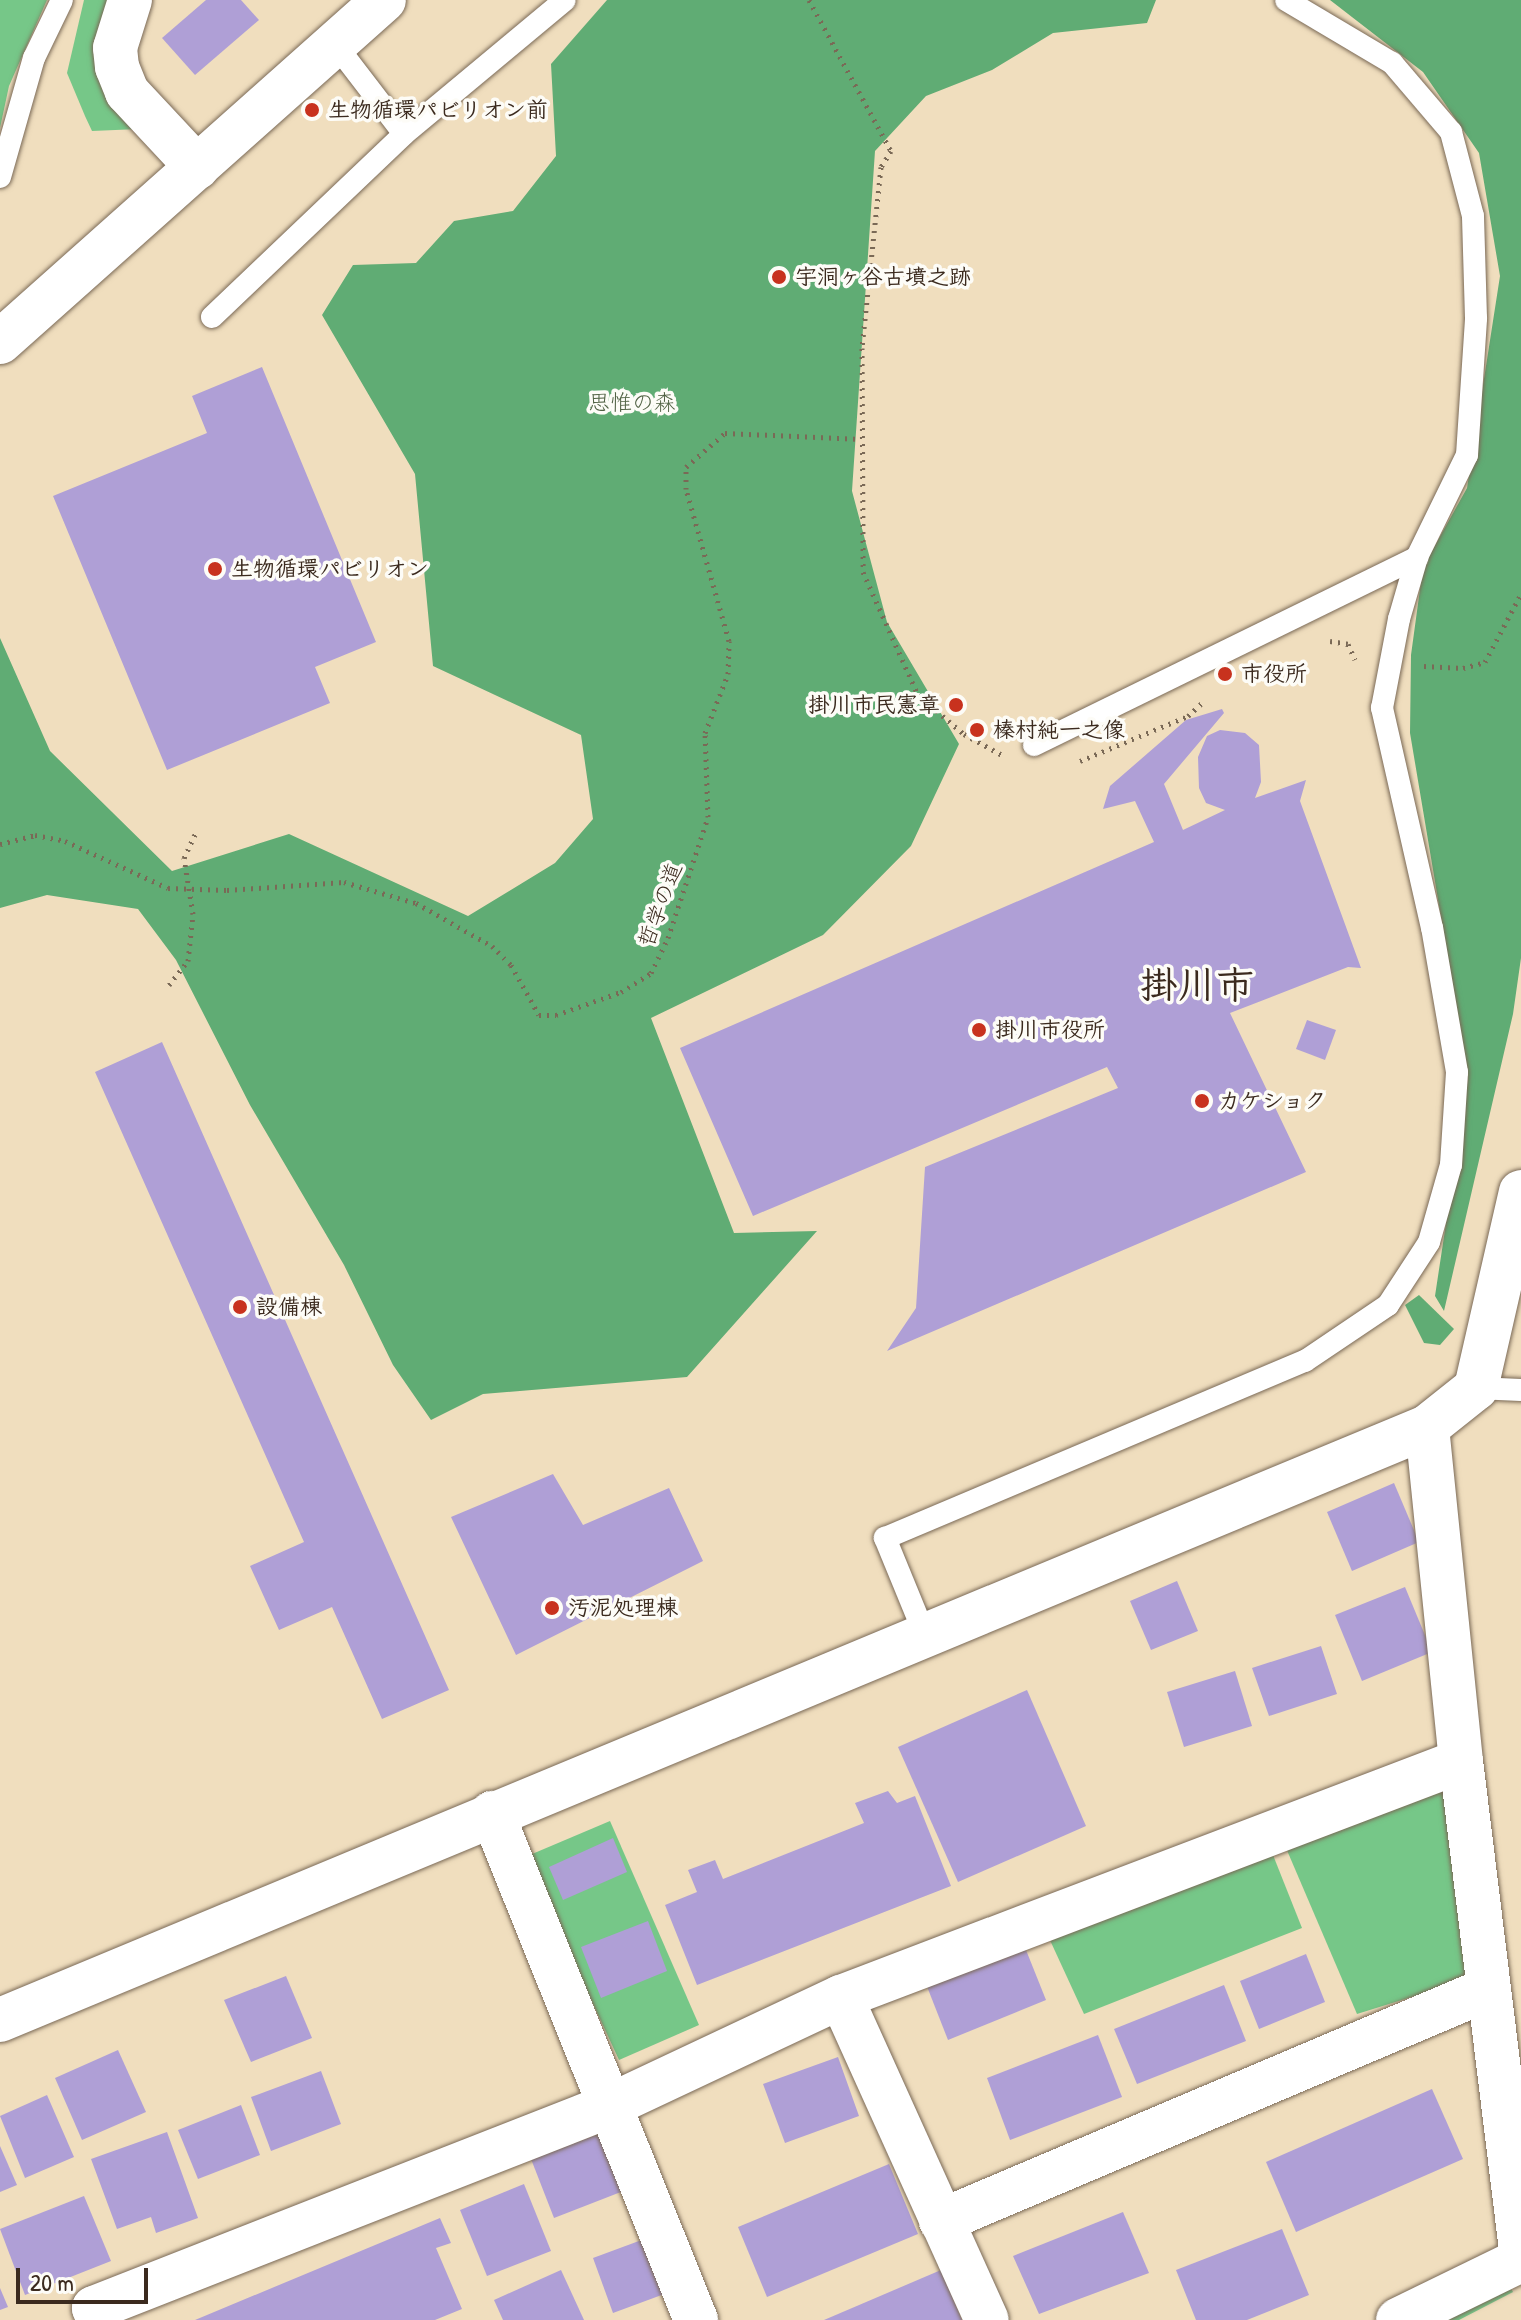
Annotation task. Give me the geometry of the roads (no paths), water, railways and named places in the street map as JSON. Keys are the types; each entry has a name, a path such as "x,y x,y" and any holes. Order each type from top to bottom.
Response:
{"street":[{"path":"130,0 115,48 117,67 127,92 197,167"},
{"path":"0,342 384,0"},
{"path":"0,2020 924,1633 1427,1427 1476,1388 1521,1192"},
{"path":"1427,1427 1461,1761 1521,2251"},
{"path":"99,2320 94,2308 609,2106 841,1997 1461,1761"},
{"path":"492,1813 696,2320"},
{"path":"941,2221 1488,1989"},
{"path":"841,1997 987,2320"},
{"path":"1398,2320 1521,2260"}],"lane":[{"path":"0,177 34,58 62,0"},
{"path":"212,317 404,134 565,0"},
{"path":"924,1633 885,1538 1305,1361 1388,1305 1429,1242 1451,1165 1457,1072 1432,928 1382,708 1417,557 1467,455 1476,318 1473,216 1451,132 1392,63 1286,0"},
{"path":"335,44 404,134"},
{"path":"1034,745 1417,557"},
{"path":"1476,1388 1521,1390"}],"place":[{"name":"生物循環パビリオン前","path":"312,110"},
{"name":"宇洞ヶ谷古墳之跡","path":"779,277"},
{"name":"生物循環パビリオン","path":"215,569"},
{"name":"市役所","path":"1225,674"},
{"name":"掛川市民憲章","path":"956,705"},
{"name":"榛村純一之像","path":"977,730"},
{"name":"掛川市役所","path":"979,1030"},
{"name":"カケショク","path":"1202,1101"},
{"name":"設備棟","path":"240,1307"},
{"name":"汚泥処理棟","path":"552,1608"}],"district":[{"name":"掛川市","path":"1197,985"}],"park label":[{"name":"思惟の森","path":"632,403"}]}
